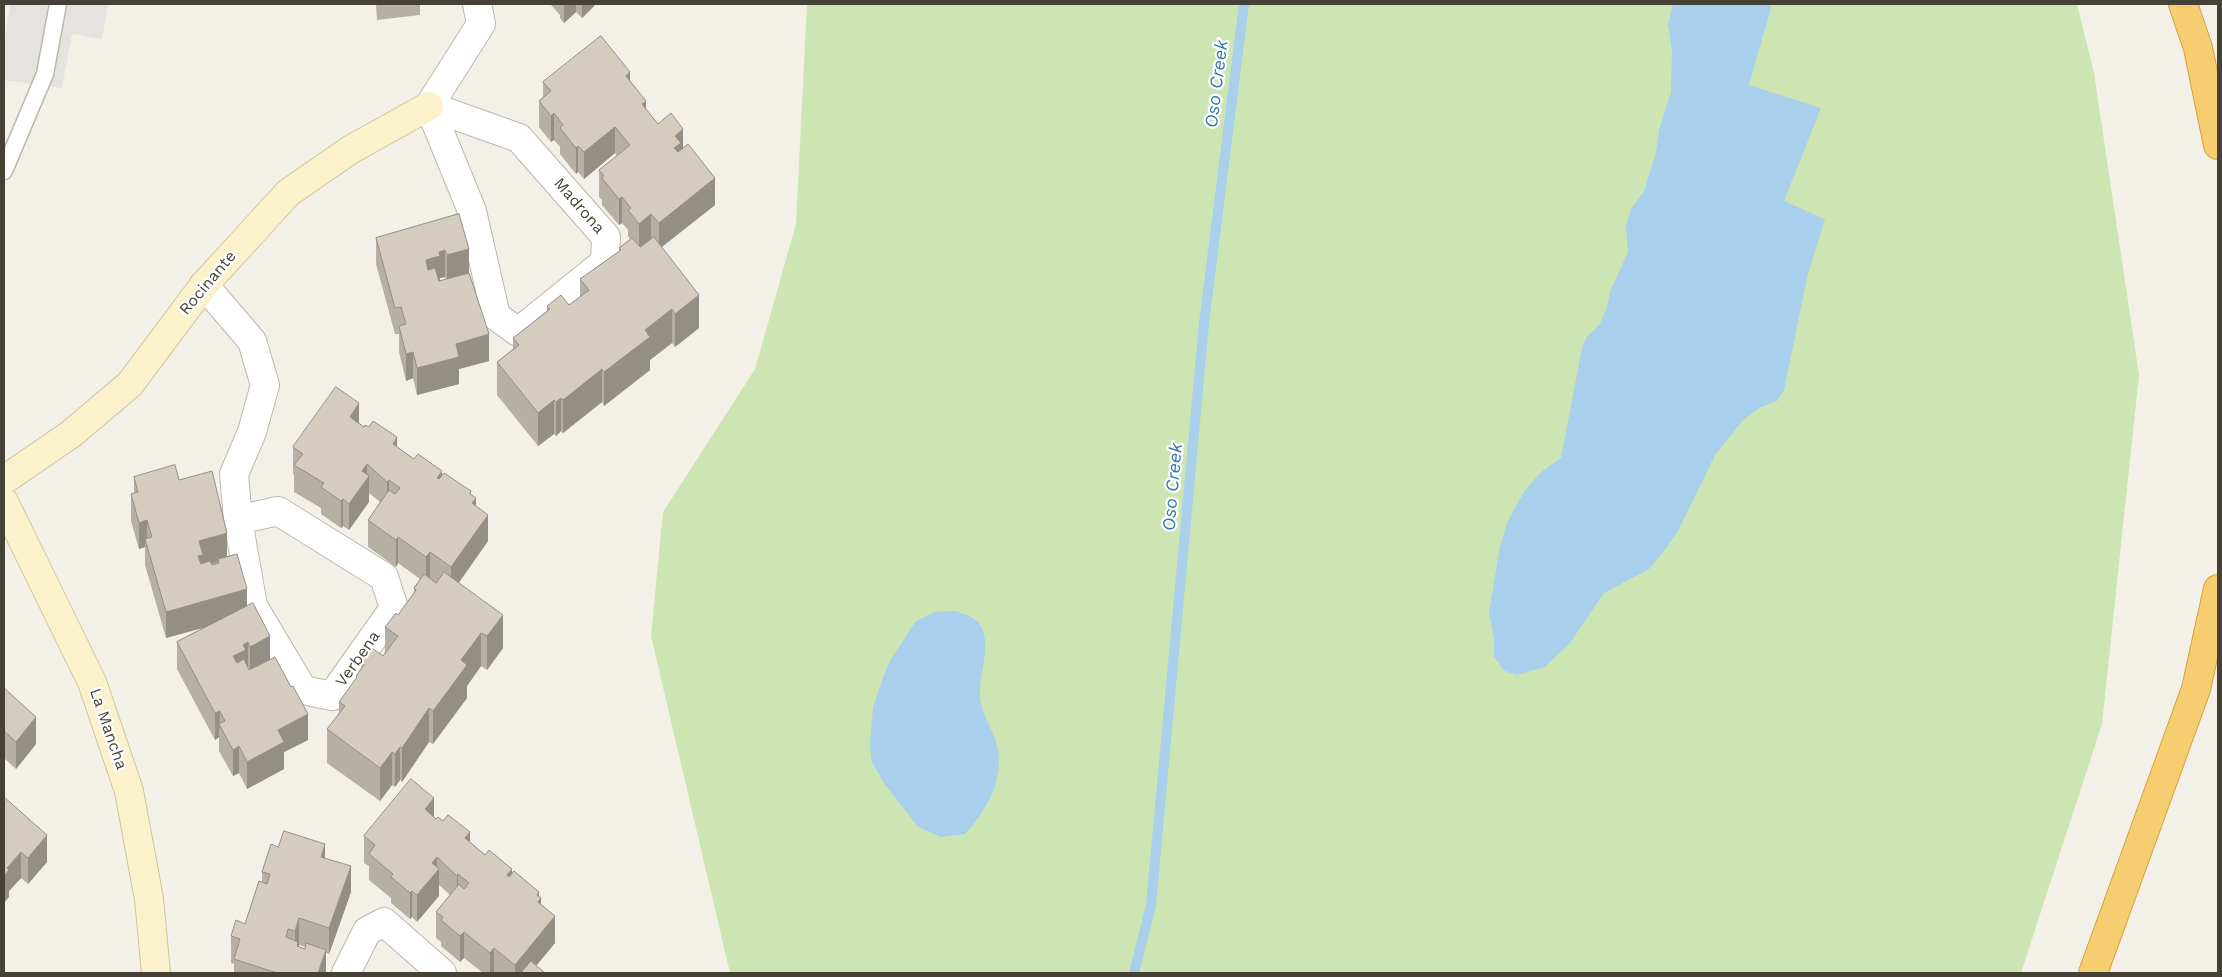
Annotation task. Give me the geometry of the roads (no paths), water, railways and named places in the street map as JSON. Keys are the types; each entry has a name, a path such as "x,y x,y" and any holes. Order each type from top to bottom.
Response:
{"highway":[{"path":"2183,4 2198,48 2218,145"},
{"path":"2093,973 2196,689 2218,589"}],"street":[{"path":"429,106 481,24 477,4"},
{"name":"Madrona","path":"429,106 520,138 606,237 606,262 518,332 496,316 472,211 429,106"},
{"name":"Rocinante","path":"4,480 71,434 130,384 204,285 288,194 350,150 429,106"},
{"name":"Verbena","path":"204,285 252,341 265,385 252,432 234,474 238,520 253,606 303,690 332,696 394,608 384,577 278,511 238,520"},
{"name":"La Mancha","path":"4,502 92,682 128,791 149,899 156,973"},
{"path":"346,973 367,931 384,922 442,973"}],"lane":[{"path":"4,171 45,74 58,4"}],"water":[{"path":"1673,4 1772,4 1749,85 1821,108 1784,201 1825,219 1807,278 1784,390 1777,401 1761,407 1743,420 1715,455 1678,531 1649,569 1604,593 1570,643 1545,667 1517,675 1505,671 1494,657 1494,638 1489,613 1500,546 1508,521 1524,492 1540,473 1561,458 1582,348 1586,338 1600,324 1607,307 1610,292 1628,252 1626,226 1631,209 1644,191 1656,153 1659,130 1671,92 1672,51 1668,24"},
{"path":"956,611 970,616 977,621 985,637 985,656 980,686 980,700 993,734 999,761 998,774 989,800 974,823 965,834 941,837 918,827 884,783 872,762 870,745 873,707 882,680 890,661 915,622 934,612"}],"waterway":[{"name":"Oso Creek","path":"1134,973 1151,905 1204,323 1244,4"}]}
